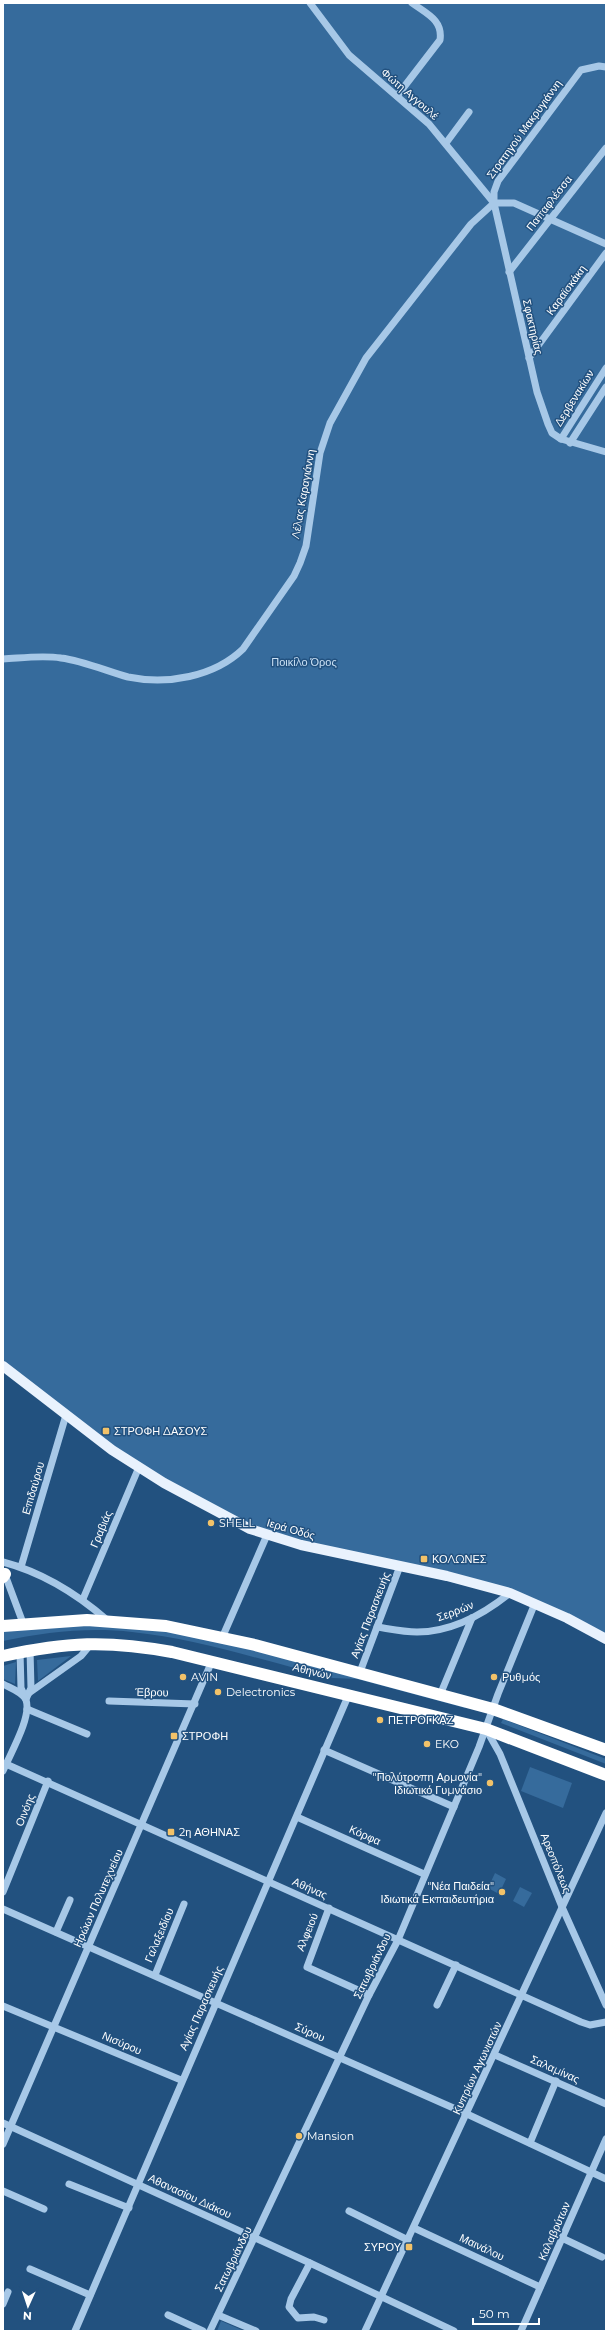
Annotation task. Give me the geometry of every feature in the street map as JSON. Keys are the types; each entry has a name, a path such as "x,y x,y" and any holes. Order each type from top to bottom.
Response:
{"highway":[{"name":"Αθηνών","path":"3,1626 23,1623 106,1620 166,1626 222,1638 360,1672 493,1709 606,1750"},
{"name":"Αθηνών","path":"3,1656 25,1651 92,1642 140,1646 212,1661 486,1729 606,1775"}],"main road":[{"name":"Ιερά Οδός","path":"3,1366 66,1415 139,1467 191,1498 267,1535 301,1545 400,1566 510,1593 535,1603 606,1639"}],"street":[{"name":"Φώτη Αγγουλέ","path":"310,3 350,56 429,124 446,143 494,204"},
{"path":"397,96 440,40 441,32 437,21 412,3"},
{"name":"Στρατηγού Μακρυγιάννη","path":"494,204 494,192 498,181 581,70 600,66 606,67"},
{"path":"446,143 469,112"},
{"name":"Παπαφλέσσα","path":"509,272 606,148"},
{"path":"494,204 514,203 606,244"},
{"name":"Σφακτηρίας","path":"494,204 537,392 552,433 570,443 606,452"},
{"name":"Λέλας Καραγιάννη","path":"3,659 48,656 61,658 129,677 146,679 195,675 223,666 232,659 242,649 294,576 300,563 306,546 320,453 330,423 366,358 471,224 494,204"},
{"name":"Καραϊσκάκη","path":"529,358 606,253"},
{"name":"Δερβενακίων","path":"561,439 606,368"},
{"name":"Δερβενακίων","path":"570,443 606,387"},
{"name":"Επιδαύρου","path":"21,1567 66,1415"},
{"name":"Γραβιάς","path":"83,1599 139,1467"},
{"path":"222,1638 267,1535"},
{"path":"3,1562 21,1567 83,1599 106,1620"},
{"name":"Αγίας Παρασκευής","path":"360,1672 400,1566"},
{"path":"4,1574 23,1623"},
{"name":"Σερρών","path":"377,1627 428,1632 441,1630 472,1618 490,1608 510,1593"},
{"name":"Σατωβριάνδου","path":"210,2331 369,1995 398,1940 424,1874 454,1807 486,1729 535,1603"},
{"path":"440,1695 472,1618"},
{"path":"27,1696 81,1656 92,1642"},
{"path":"25,1651 21,1688 27,1696"},
{"path":"3,1771 23,1726 27,1710 27,1696 31,1688 25,1651"},
{"name":"Ηρώων Πολυτεχνείου","path":"3,2144 195,1704 212,1661"},
{"path":"3,1684 27,1696"},
{"name":"Αγίας Παρασκευής","path":"75,2331 139,2185 181,2080 297,1817 348,1694"},
{"name":"Έβρου","path":"109,1701 195,1704"},
{"path":"27,1710 87,1734"},
{"name":"Αρεοπόλεως","path":"486,1729 500,1754 562,1907 606,2005"},
{"path":"324,1750 454,1807"},
{"name":"Αθήνας","path":"6,1764 48,1781 268,1882 581,2022 590,2025 606,2022"},
{"name":"Οινόης","path":"3,1892 48,1781"},
{"name":"Κυπρίων Αγωνιστών","path":"365,2331 495,2055 606,1813"},
{"name":"Κόρφα","path":"297,1817 424,1874"},
{"path":"56,1932 70,1900"},
{"name":"Γαλαξειδίου","path":"155,1975 184,1904"},
{"name":"Αλφειού","path":"329,1908 306,1963 307,1967 369,1995"},
{"name":"Σύρου","path":"3,1910 216,2002 467,2114 606,2179"},
{"path":"437,2005 456,1965"},
{"name":"Νισύρου","path":"3,2006 181,2080"},
{"name":"Σαλαμίνας","path":"495,2055 606,2104"},
{"path":"530,2143 556,2081"},
{"name":"Αθανασίου Διάκου","path":"3,2123 310,2263 454,2331"},
{"name":"Καλαβρύτων","path":"521,2331 606,2139"},
{"path":"70,2184 129,2208"},
{"path":"3,2191 44,2209"},
{"path":"349,2211 408,2240"},
{"name":"Μαινάλου","path":"414,2228 540,2287"},
{"path":"562,2238 602,2257"},
{"path":"310,2263 291,2299 290,2307 298,2318 314,2317 324,2320"},
{"path":"30,2269 90,2295"},
{"path":"3,2304 8,2292"},
{"path":"168,2315 203,2331"},
{"path":"218,2315 256,2331"}],"green space":[{"name":"Ποικίλο Όρος","path":"3,3 606,3 606,1639 535,1603 283,1540 164,1483 3,1366"},
{"path":"102,1625 164,1631 221,1641 466,1705 465,1708 357,1679 333,1678 208,1645 157,1635 132,1632 83,1630 35,1635 3,1641 3,1631 61,1626"},
{"path":"71,1656 38,1681 37,1660"},
{"path":"16,1662 15,1684 3,1679 3,1666"},
{"path":"503,1719 606,1759 606,1764 501,1723"},
{"path":"530,1767 572,1783 563,1808 521,1791"},
{"path":"495,1873 506,1879 499,1894 488,1888"},
{"path":"520,1887 532,1893 524,1907 513,1901"},
{"path":"221,2321 244,2331 217,2331"}],"place":[{"name":"ΣΤΡΟΦΗ ΔΑΣΟΥΣ","path":"106,1431"},
{"name":"SHELL","path":"211,1523"},
{"name":"ΚΟΛΩΝΕΣ","path":"424,1559"},
{"name":"AVIN","path":"183,1677"},
{"name":"Ρυθμός","path":"494,1677"},
{"name":"Delectronics","path":"218,1692"},
{"name":"ΠΕΤΡΟΓΚΑΖ","path":"380,1720"},
{"name":"ΣΤΡΟΦΗ","path":"174,1736"},
{"name":"EKO","path":"427,1744"},
{"name":"\"Πολύτροπη Αρμονία\" Ιδιωτικό Γυμνάσιο","path":"490,1783"},
{"name":"2η ΑΘΗΝΑΣ","path":"171,1832"},
{"name":"\"Νέα Παιδεία\" Ιδιωτικά Εκπαιδευτήρια","path":"502,1892"},
{"name":"Mansion","path":"299,2136"},
{"name":"ΣΥΡΟΥ","path":"409,2247"}]}
